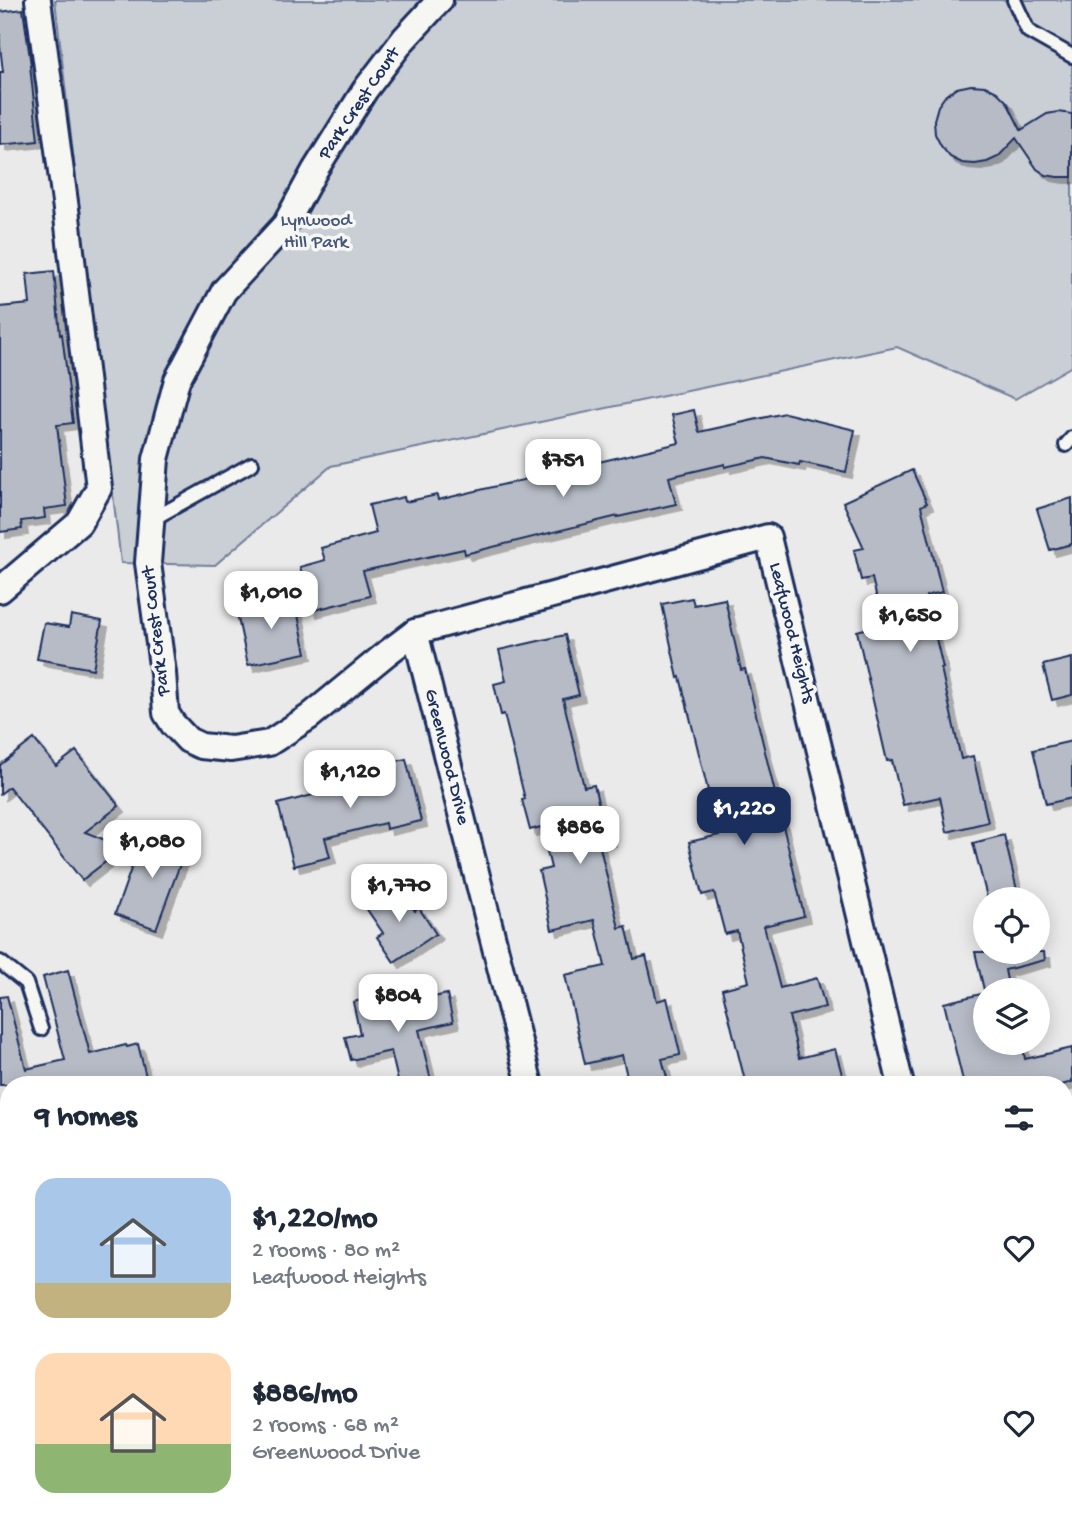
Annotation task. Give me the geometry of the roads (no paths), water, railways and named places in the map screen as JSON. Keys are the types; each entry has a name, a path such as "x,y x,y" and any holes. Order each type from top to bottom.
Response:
{"street":[{"path":"0,590 79,523 99,488 38,0"},
{"name":"Park Crest Court","path":"415,632 309,717 269,743 231,749 201,746 188,740 166,713 148,563 156,459 177,380 224,291 285,225 315,170 365,90 404,39 440,0"},
{"name":"Leafwood Heights","path":"415,632 768,537 899,1076"},
{"name":"Greenwood Drive","path":"415,632 528,1076"}],"lane":[{"path":"1014,0 1028,31 1072,56"},
{"path":"150,520 252,464"},
{"path":"0,962 26,983 41,1029"}],"park label":[{"name":"Lynwood Hill Park","path":"316,232"}]}
